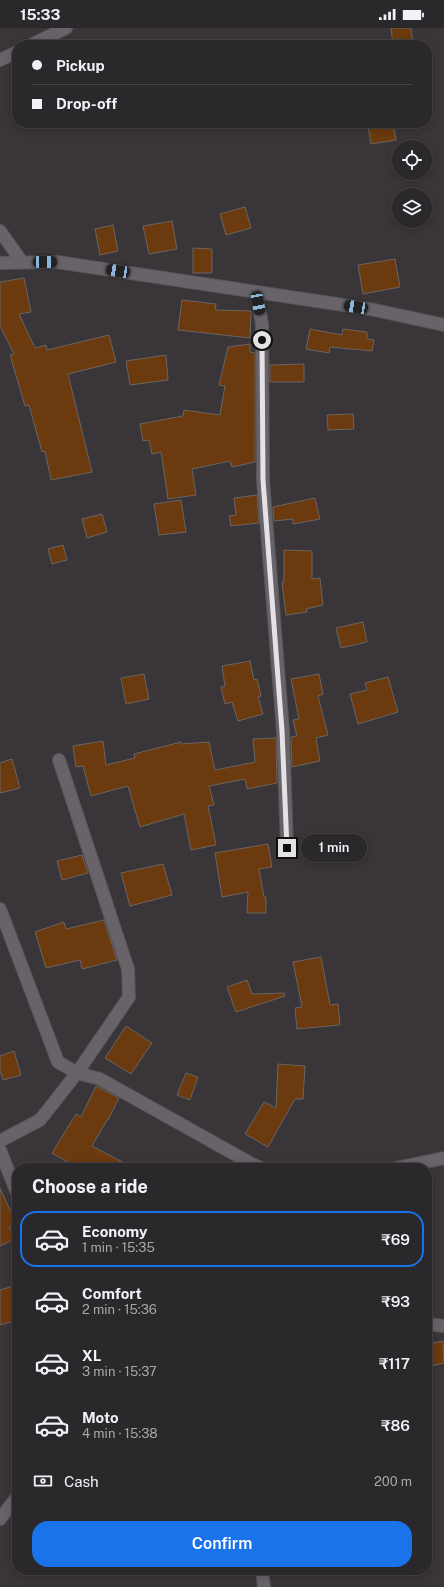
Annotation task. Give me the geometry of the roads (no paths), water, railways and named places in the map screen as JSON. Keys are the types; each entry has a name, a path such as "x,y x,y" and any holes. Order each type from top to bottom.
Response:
{"street":[{"path":"41,40 66,28"},
{"path":"0,60 12,54"},
{"path":"0,231 22,262"},
{"path":"0,263 57,262 370,309 444,325"},
{"path":"256,292 262,324 263,480 282,731 287,848"},
{"path":"0,1141 40,1120 77,1073 130,996 128,969 59,760"},
{"path":"0,909 58,1062 77,1073 100,1079 251,1163"},
{"path":"0,1150 12,1181"},
{"path":"420,1163 444,1158"},
{"path":"432,1325 444,1326"},
{"path":"0,1519 12,1503"},
{"path":"263,1575 264,1587"}]}
